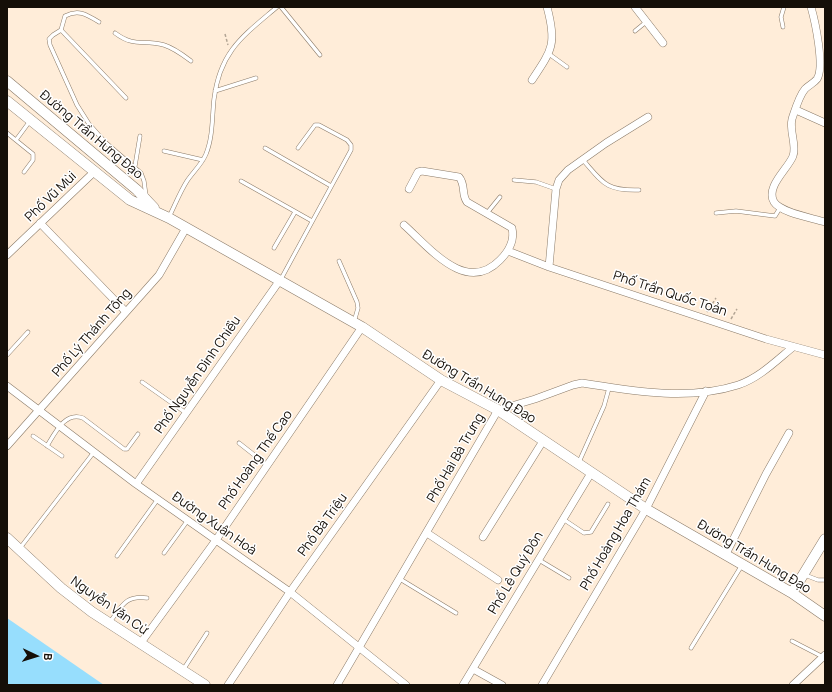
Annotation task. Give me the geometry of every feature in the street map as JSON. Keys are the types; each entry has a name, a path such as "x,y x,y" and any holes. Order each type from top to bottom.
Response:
{"street":[{"path":"532,80 549,54 553,39 552,24 547,7"},
{"path":"635,7 663,43"},
{"path":"811,7 822,47 819,76 816,81 802,92 791,124 793,155 775,185 773,196 774,202 780,208 825,222"},
{"name":"Đường Trần Hưng Đạo","path":"7,80 157,211"},
{"name":"Đường Trần Hưng Đạo","path":"7,101 130,200 157,211 358,325 441,380 498,410 591,474 646,509 792,593 825,616"},
{"path":"796,110 825,124"},
{"path":"549,267 556,189 559,180 583,160 648,117"},
{"path":"404,225 446,263 460,272 473,274 483,272 493,267 508,252 514,234 512,228 467,202 464,198 463,182 459,177 422,171 418,172 409,189"},
{"name":"Phố Vũ Mùi","path":"7,255 94,172"},
{"path":"40,223 126,312"},
{"name":"Phố Lý Thánh Tông","path":"7,446 40,412 159,275 186,228"},
{"name":"Phố Trần Quốc Toản","path":"508,252 703,318 793,347 825,355"},
{"name":"Phố Nguyễn Đình Chiểu","path":"136,484 280,280"},
{"name":"Phố Hoàng Thế Cao","path":"140,644 216,540 268,465 358,325"},
{"name":"Phố Hai Bà Trưng","path":"337,685 498,410 535,399 572,384 582,383 658,394 706,391 738,385 761,373 793,347"},
{"name":"Phố Bà Triệu","path":"228,685 290,592 441,380"},
{"name":"Đường Xuân Hoà","path":"7,386 136,484 290,592 406,685"},
{"name":"Phố Hoàng Hoa Thám","path":"542,685 646,509 706,391"},
{"path":"726,554 766,474 789,433"},
{"path":"483,537 543,441"},
{"name":"Phố Lê Quý Đôn","path":"463,685 591,474"},
{"path":"427,533 498,580"},
{"name":"Nguyễn Văn Cừ","path":"7,538 61,588 108,624 205,685"},
{"path":"792,593 825,539"},
{"path":"793,685 824,657"},
{"path":"473,669 502,685"}],"lane":[{"path":"169,218 182,190 203,160 210,141 215,91 222,66 230,51 239,40 277,7"},
{"path":"280,7 320,55"},
{"path":"783,27 781,17 784,7"},
{"path":"99,22 80,12 72,12 64,16 61,30 49,39 50,45 77,105 89,124 105,142 135,166 141,173 144,181 146,200"},
{"path":"635,31 647,21"},
{"path":"61,30 126,98"},
{"path":"115,33 133,43 164,45 177,51 192,61"},
{"path":"549,54 567,67"},
{"path":"215,91 256,78"},
{"path":"16,140 30,120"},
{"path":"280,280 351,150 351,145 347,140 319,125 315,125 298,148"},
{"path":"7,133 33,154 33,160 24,172"},
{"path":"135,166 140,136"},
{"path":"265,148 331,186"},
{"path":"164,151 203,160"},
{"path":"583,160 601,181 609,187 621,190 639,190"},
{"path":"514,180 536,182 556,189"},
{"path":"240,181 312,221"},
{"path":"487,213 500,197"},
{"path":"716,213 736,211 775,216 780,208"},
{"path":"274,248 295,212"},
{"path":"339,262 357,302 358,325"},
{"path":"7,355 28,332"},
{"path":"142,382 186,413"},
{"path":"578,465 604,406 609,388"},
{"path":"47,446 59,426 71,416 77,416 99,429 124,449 127,449 138,434"},
{"path":"33,436 62,456"},
{"path":"239,443 268,465"},
{"path":"19,549 94,452"},
{"path":"117,556 158,499"},
{"path":"563,519 584,533 591,532 608,504"},
{"path":"164,553 188,520"},
{"path":"538,560 569,578"},
{"path":"691,648 743,564"},
{"path":"803,575 818,580 825,580"},
{"path":"400,579 456,613"},
{"path":"108,624 126,602 134,597 147,598"},
{"path":"183,671 207,634"},
{"path":"792,641 824,657"}],"path":[{"path":"225,34 230,51"},
{"path":"703,318 716,298"},
{"path":"728,326 737,309"}],"water":[{"path":"7,618 104,685 7,685"}]}
